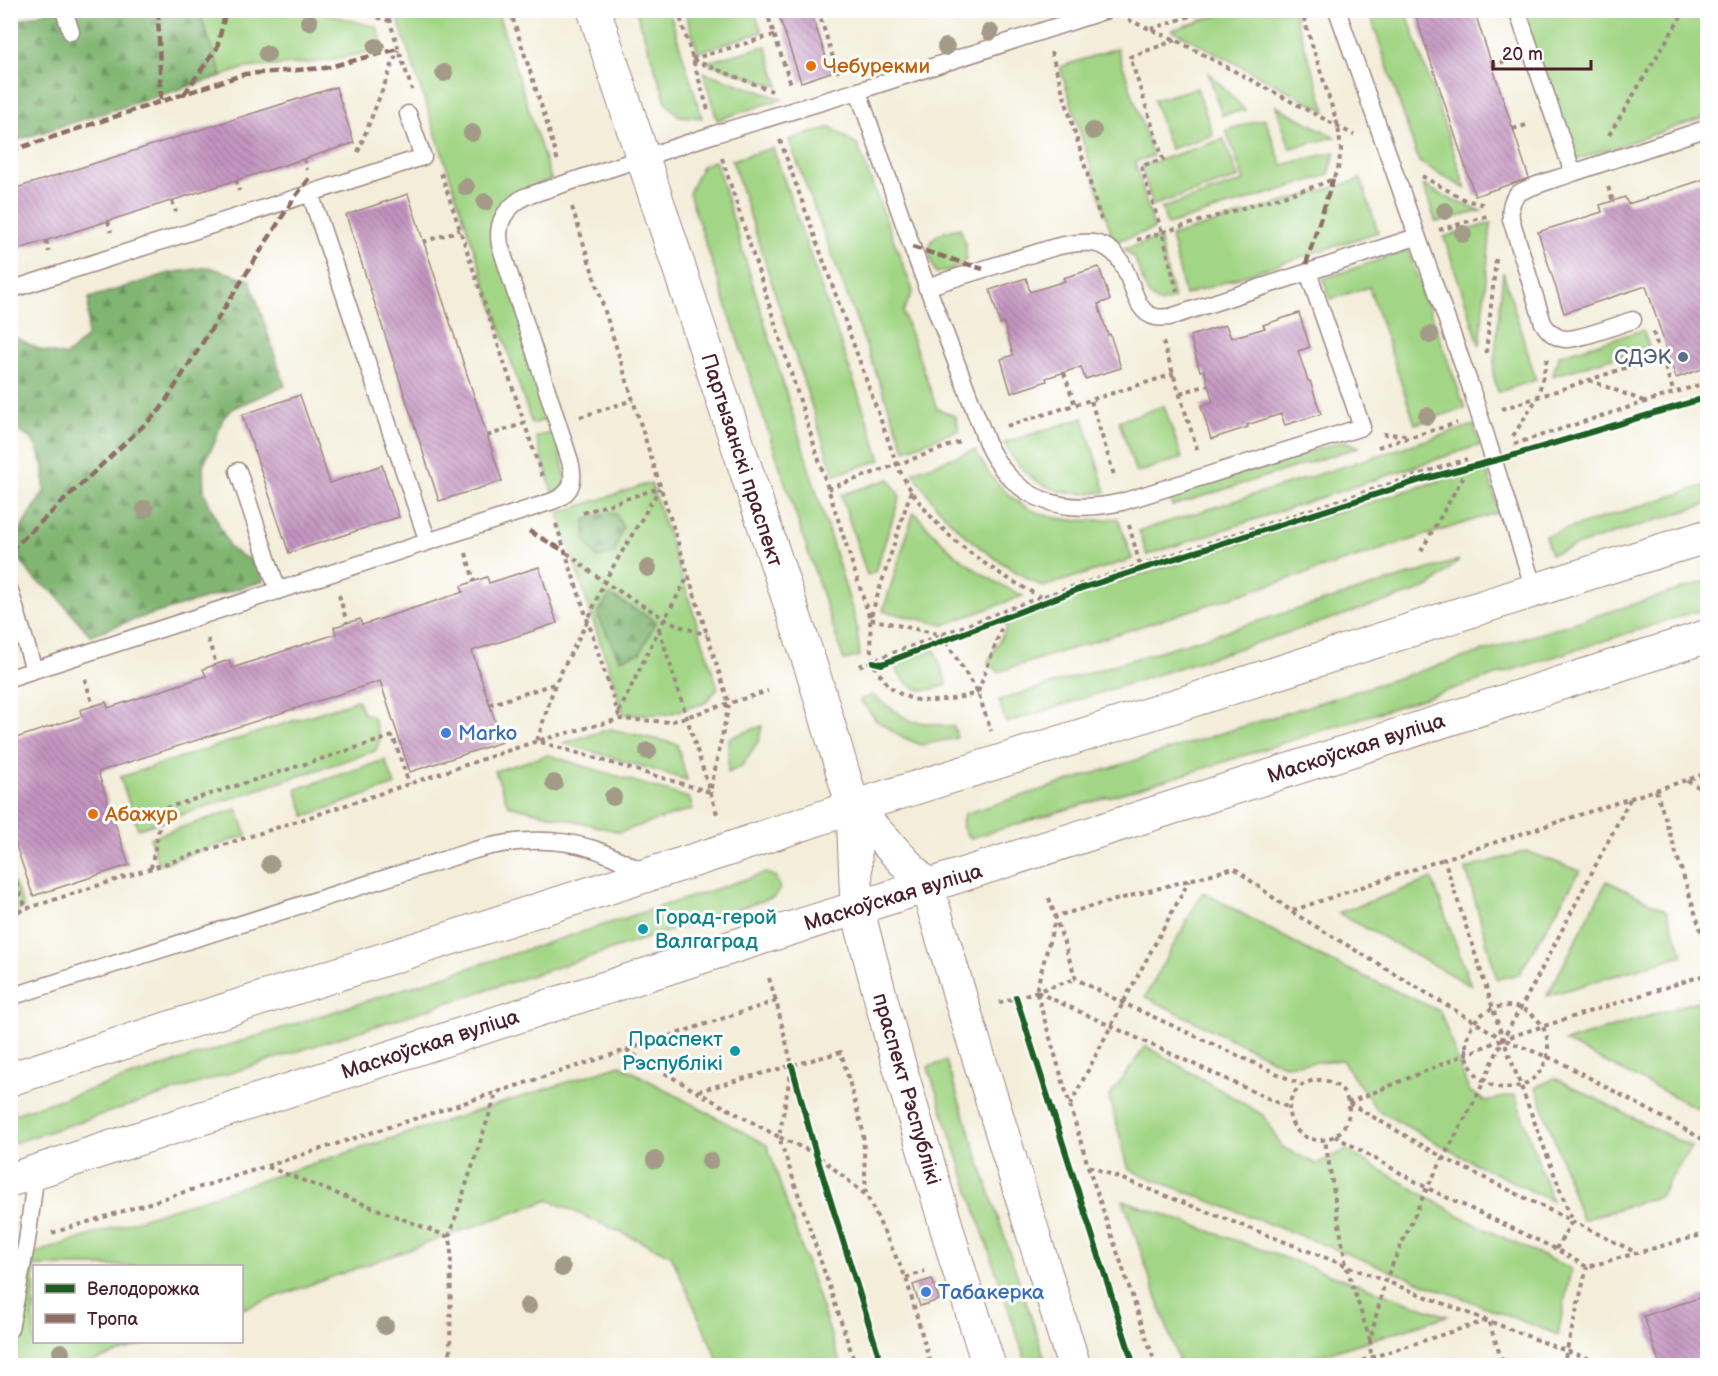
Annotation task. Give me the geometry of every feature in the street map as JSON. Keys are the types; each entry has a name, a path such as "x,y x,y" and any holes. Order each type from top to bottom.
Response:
{"main road":[{"name":"Партызанскі праспект","path":"594,10 815,679 854,807 927,886"},
{"path":"10,1079 1534,589 1707,536"},
{"name":"Маскоўская вуліца","path":"23,1176 734,946 1707,636"},
{"name":"праспект Рэспублікі","path":"854,807 857,908 891,1037 989,1365"},
{"path":"927,886 1074,1365"}],"lane":[{"path":"64,10 71,32"},
{"path":"1337,10 1480,417 1534,589"},
{"path":"1517,10 1581,171"},
{"path":"10,678 550,502 565,495 573,480 573,470 500,245 498,232 502,218 512,204 524,197 715,134 858,91 1106,11"},
{"path":"858,91 926,287 983,434 998,464 1012,481 1029,494 1046,501 1089,508 1122,502 1362,427 1308,272"},
{"path":"10,290 423,157 408,114"},
{"path":"1633,320 1574,338 1563,339 1547,330 1511,219 1510,209 1513,200 1519,193 1707,128"},
{"path":"310,193 428,542"},
{"path":"926,287 1056,247 1073,243 1094,243 1109,249 1122,261 1137,301 1144,310 1154,317 1170,317 1416,237"},
{"path":"238,471 278,591"},
{"path":"10,591 34,670"},
{"path":"10,997 496,844 569,843 592,848 650,874"},
{"path":"10,1329 27,1241 23,1176"}],"path":[{"path":"351,10 390,21"},
{"path":"386,10 414,95"},
{"path":"510,10 560,168"},
{"path":"678,10 715,134 870,619 873,662 889,686 919,701 943,701 978,693"},
{"path":"766,10 792,89"},
{"path":"1150,29 1209,10"},
{"path":"1142,238 1333,179 1338,169 1341,150 1338,126 1301,10"},
{"path":"1581,171 1685,10"},
{"path":"1106,11 1176,40 1338,126 1465,200 1510,209"},
{"path":"692,59 774,35"},
{"path":"1176,40 1130,57 1163,159 1141,166 1162,232 1179,298"},
{"path":"1052,57 1109,249"},
{"path":"1492,65 1517,58"},
{"path":"692,59 775,92"},
{"path":"771,116 897,465 911,490 925,509 968,552 991,569 1041,597"},
{"path":"1513,129 1538,121"},
{"path":"437,162 525,423 620,718"},
{"path":"1608,187 1613,201"},
{"path":"569,198 729,704 710,792"},
{"path":"1416,237 1510,209"},
{"path":"423,242 460,230"},
{"path":"1486,353 1496,259"},
{"path":"1659,328 1653,330 1674,393"},
{"path":"1554,335 1538,396 1506,446 1707,382"},
{"path":"1162,338 1205,477"},
{"path":"1362,427 1383,434 1418,435 1480,417 1668,354"},
{"path":"1064,373 1075,405"},
{"path":"828,489 983,434 1174,374"},
{"path":"1588,380 1646,402"},
{"path":"1180,393 1208,385"},
{"path":"1091,401 1140,565"},
{"path":"487,436 525,423"},
{"path":"978,693 1007,613 1041,597 1474,457 1421,551"},
{"path":"859,666 873,662 882,664 1007,613 1082,588 1414,482 1494,461"},
{"path":"556,522 660,488"},
{"path":"537,741 555,684 588,620 604,582 660,488"},
{"path":"870,619 911,490"},
{"path":"466,552 474,581"},
{"path":"566,552 604,582 665,619 707,635"},
{"path":"618,713 689,575"},
{"path":"339,594 347,623"},
{"path":"870,619 944,638 978,693 991,732"},
{"path":"660,629 718,817"},
{"path":"208,638 216,664"},
{"path":"85,679 93,706"},
{"path":"489,705 555,684"},
{"path":"10,914 537,741 620,718 670,722 768,691"},
{"path":"151,868 163,809 395,735 409,784"},
{"path":"537,741 710,792"},
{"path":"1291,911 1707,773"},
{"path":"1686,780 1707,792"},
{"path":"1656,790 1707,953"},
{"path":"1370,1340 1385,1281 1427,1188 1631,798"},
{"path":"1444,859 1503,1039 1572,1221"},
{"path":"10,867 26,909"},
{"path":"1056,916 1234,868 1291,911 1503,1039 1562,1063 1707,1142"},
{"path":"1070,1105 1189,880"},
{"path":"1049,898 1076,979"},
{"path":"1056,916 1036,991 1088,1166 1156,1365"},
{"path":"1348,1103 1503,1039 1707,974"},
{"path":"768,978 795,1077"},
{"path":"999,1003 1076,979 1302,1085"},
{"path":"1036,991 1289,1108"},
{"path":"1016,997 1019,1008"},
{"path":"27,1241 267,1167 776,1001"},
{"path":"1506,1006 1529,1012 1536,1018 1547,1036 1547,1058 1541,1070 1532,1080 1521,1086 1495,1087 1476,1074 1470,1065 1466,1043 1469,1032 1483,1014 1493,1009 1506,1006"},
{"path":"626,1050 779,1137 816,1154 867,1197"},
{"path":"697,1092 841,1052 863,1131 867,1197 906,1278 931,1365"},
{"path":"792,1066 779,1137 856,1365"},
{"path":"1312,1081 1330,1082 1339,1087 1348,1103 1347,1122 1335,1136 1325,1140 1305,1137 1291,1122 1290,1101 1302,1085 1312,1081"},
{"path":"450,1365 452,1244 449,1237 497,1091"},
{"path":"1348,1103 1444,1158 1637,1253"},
{"path":"1335,1136 1427,1188 1556,1249 1587,1267 1707,1233"},
{"path":"1325,1140 1346,1265 1370,1340 1371,1357"},
{"path":"813,1143 819,1165"},
{"path":"1088,1166 1566,1351 1613,1365"},
{"path":"267,1167 449,1237"},
{"path":"1556,1249 1572,1221"},
{"path":"1563,1365 1587,1267"},
{"path":"1345,1365 1488,1320"},
{"path":"1488,1320 1504,1365"}],"green space":[{"path":"1234,10 1293,11 1326,111 1172,30"},
{"path":"49,11 199,11 222,76 11,142 10,23"},
{"path":"199,11 315,11 377,27 384,49 320,62 245,68 222,76"},
{"path":"395,11 497,11 551,179 512,195 499,207 492,227 551,418 532,424"},
{"path":"636,11 669,11 702,118 679,116 667,104"},
{"path":"685,11 754,11 762,32 698,52"},
{"path":"1369,11 1406,11 1466,189 1419,162"},
{"path":"1511,11 1707,11 1707,117 1569,162"},
{"path":"766,46 779,87 706,62"},
{"path":"1117,48 1153,156 1135,162 1154,229 1114,242 1060,67"},
{"path":"703,72 782,99 717,120"},
{"path":"1208,72 1245,110 1222,115"},
{"path":"1197,88 1213,135 1170,149 1154,100"},
{"path":"1276,106 1335,137 1290,148"},
{"path":"1265,119 1282,165 1335,152 1329,175 1167,225 1162,208 1244,181 1226,130"},
{"path":"831,127 858,146 913,291 903,312 937,409 955,416 959,430 905,450 789,140"},
{"path":"1224,139 1238,178 1153,205 1141,166"},
{"path":"773,148 881,460 834,475 732,160"},
{"path":"715,160 856,622 860,656 844,660 689,193 702,166"},
{"path":"1361,179 1378,232 1185,295 1171,236"},
{"path":"1423,185 1454,201 1481,211 1436,222"},
{"path":"1491,223 1480,346 1444,237"},
{"path":"960,228 966,246 966,260 954,269 936,273 929,249 932,240 941,233"},
{"path":"1159,238 1174,299 1159,303 1148,294 1135,259 1124,249"},
{"path":"1408,250 1465,408 1415,424 1369,287 1330,299 1323,279"},
{"path":"209,267 250,280 285,386 235,407 223,418 215,442 203,465 204,492 230,548 257,562 264,581 90,635 53,592 35,580 19,558 18,533 44,492 44,466 33,440 11,426 11,340 17,338 41,350 66,356 87,337 89,298 170,273"},
{"path":"1503,272 1536,380 1498,392 1493,374"},
{"path":"1643,330 1649,347 1552,376 1559,355"},
{"path":"1164,406 1182,458 1136,473 1119,421"},
{"path":"1083,418 1106,492 1073,493 1046,486 1023,470 1004,443"},
{"path":"1474,425 1480,445 1147,555 1139,531"},
{"path":"556,431 567,485 553,494 536,437"},
{"path":"1344,441 1359,447 1172,506 1169,495"},
{"path":"975,450 1001,488 1033,511 1072,520 1118,518 1132,559 1043,587 986,552 969,539 939,509 913,472"},
{"path":"1486,466 1499,512 998,672 988,662 1014,614"},
{"path":"890,479 900,497 875,572 867,575 841,495"},
{"path":"651,483 718,688 705,703 668,714 624,715 558,513"},
{"path":"1707,485 1707,504 1551,554 1545,536"},
{"path":"914,512 943,544 962,560 987,577 1023,596 944,625 883,611"},
{"path":"603,513 616,514 623,527 614,554 597,558 585,540 585,520"},
{"path":"1459,560 1428,588 1006,723 999,700"},
{"path":"1707,581 1707,608 1189,773 971,838 963,828 964,814"},
{"path":"610,595 656,621 640,653 619,659 597,614"},
{"path":"935,650 947,685 928,690 911,686 898,673 893,663"},
{"path":"872,695 910,721 954,727 957,738 921,745 900,736 876,720 860,700"},
{"path":"358,700 363,713 373,717 380,740 375,751 138,829 120,777"},
{"path":"762,726 759,740 742,766 728,773 729,738"},
{"path":"610,729 677,744 687,780 563,743"},
{"path":"548,755 689,798 693,809 620,832 508,805 495,771"},
{"path":"385,760 395,785 305,816 296,789"},
{"path":"237,809 247,835 159,865 150,838"},
{"path":"1526,851 1580,871 1519,974 1497,979 1466,869"},
{"path":"765,873 775,876 780,889 774,897 11,1144 11,1115"},
{"path":"1432,879 1471,986 1338,913"},
{"path":"1607,881 1666,910 1683,955 1547,996"},
{"path":"14,882 24,908 11,913 11,883"},
{"path":"1203,892 1315,954 1440,1011 1469,1091 1485,1101 1515,1095 1552,1201 1468,1160 1377,1110 1342,1060 1284,1065 1145,997"},
{"path":"1697,1001 1707,1034 1707,1113 1565,1042"},
{"path":"1146,1046 1263,1115 1282,1147 1316,1164 1346,1150 1476,1225 1571,1269 1558,1335 1129,1170 1109,1097"},
{"path":"946,1061 1047,1365 1027,1365 928,1067"},
{"path":"620,1065 767,1145 841,1365 720,1365 671,1255 549,1200 243,1309 243,1265 33,1265 33,1343 147,1343 83,1365 11,1365 10,1261"},
{"path":"1555,1078 1691,1147 1660,1196 1582,1220 1536,1087"},
{"path":"1123,1200 1447,1316 1291,1365 1180,1365"}],"building":[{"path":"777,10 810,10 831,72 801,82"},
{"path":"1414,10 1474,10 1529,178 1475,196"},
{"path":"336,87 354,143 10,252 10,190"},
{"path":"1708,178 1708,367 1676,378 1646,286 1564,313 1538,232 1602,212 1600,205 1625,197 1628,204"},
{"path":"408,194 502,481 439,501 346,215"},
{"path":"1099,267 1110,300 1098,304 1121,368 1085,379 1081,367 1046,378 1047,381 1011,393 1001,359 1013,355 1004,323 1000,324 990,290 1026,278 1030,292 1065,281 1063,278"},
{"path":"1299,313 1310,347 1298,351 1321,414 1285,425 1281,414 1211,439 1201,406 1213,402 1204,370 1200,371 1190,336 1226,325 1231,338 1265,328 1263,325"},
{"path":"300,395 330,483 382,465 399,517 289,553 242,415"},
{"path":"539,567 557,623 472,651 502,742 410,772 380,681 98,772 129,865 33,896 10,828 10,740 82,716 80,710 106,702 108,708 206,676 203,669 229,660 232,668 336,634 334,627 360,619 362,625 463,592 461,586 487,577 489,583"},
{"name":"Табакерка","path":"932,1279 939,1300 920,1306 913,1285"},
{"path":"1708,1295 1708,1366 1660,1366 1644,1316"}],"marked path":[{"path":"158,10 161,102"},
{"path":"184,94 217,48 226,10"},
{"path":"10,151 245,74 325,68 398,49"},
{"path":"10,551 160,410 294,198 310,178"},
{"path":"1306,264 1333,179"},
{"path":"912,247 983,269"},
{"path":"529,531 566,552"}],"cycle path":[{"path":"873,662 882,664 1082,588 1424,479 1508,457 1708,397"},
{"path":"1016,997 1134,1366"},
{"path":"792,1066 816,1154 882,1366"}],"place":[{"name":"Чебурекми","path":"811,66"},
{"name":"СДЭК","path":"1683,357"},
{"name":"Marko","path":"446,733"},
{"name":"Абажур","path":"93,814"},
{"name":"Горад-герой Валгаград","path":"643,929"},
{"name":"Праспект Рэспублікі","path":"735,1051"},
{"name":"Табакерка","path":"926,1292"}]}
